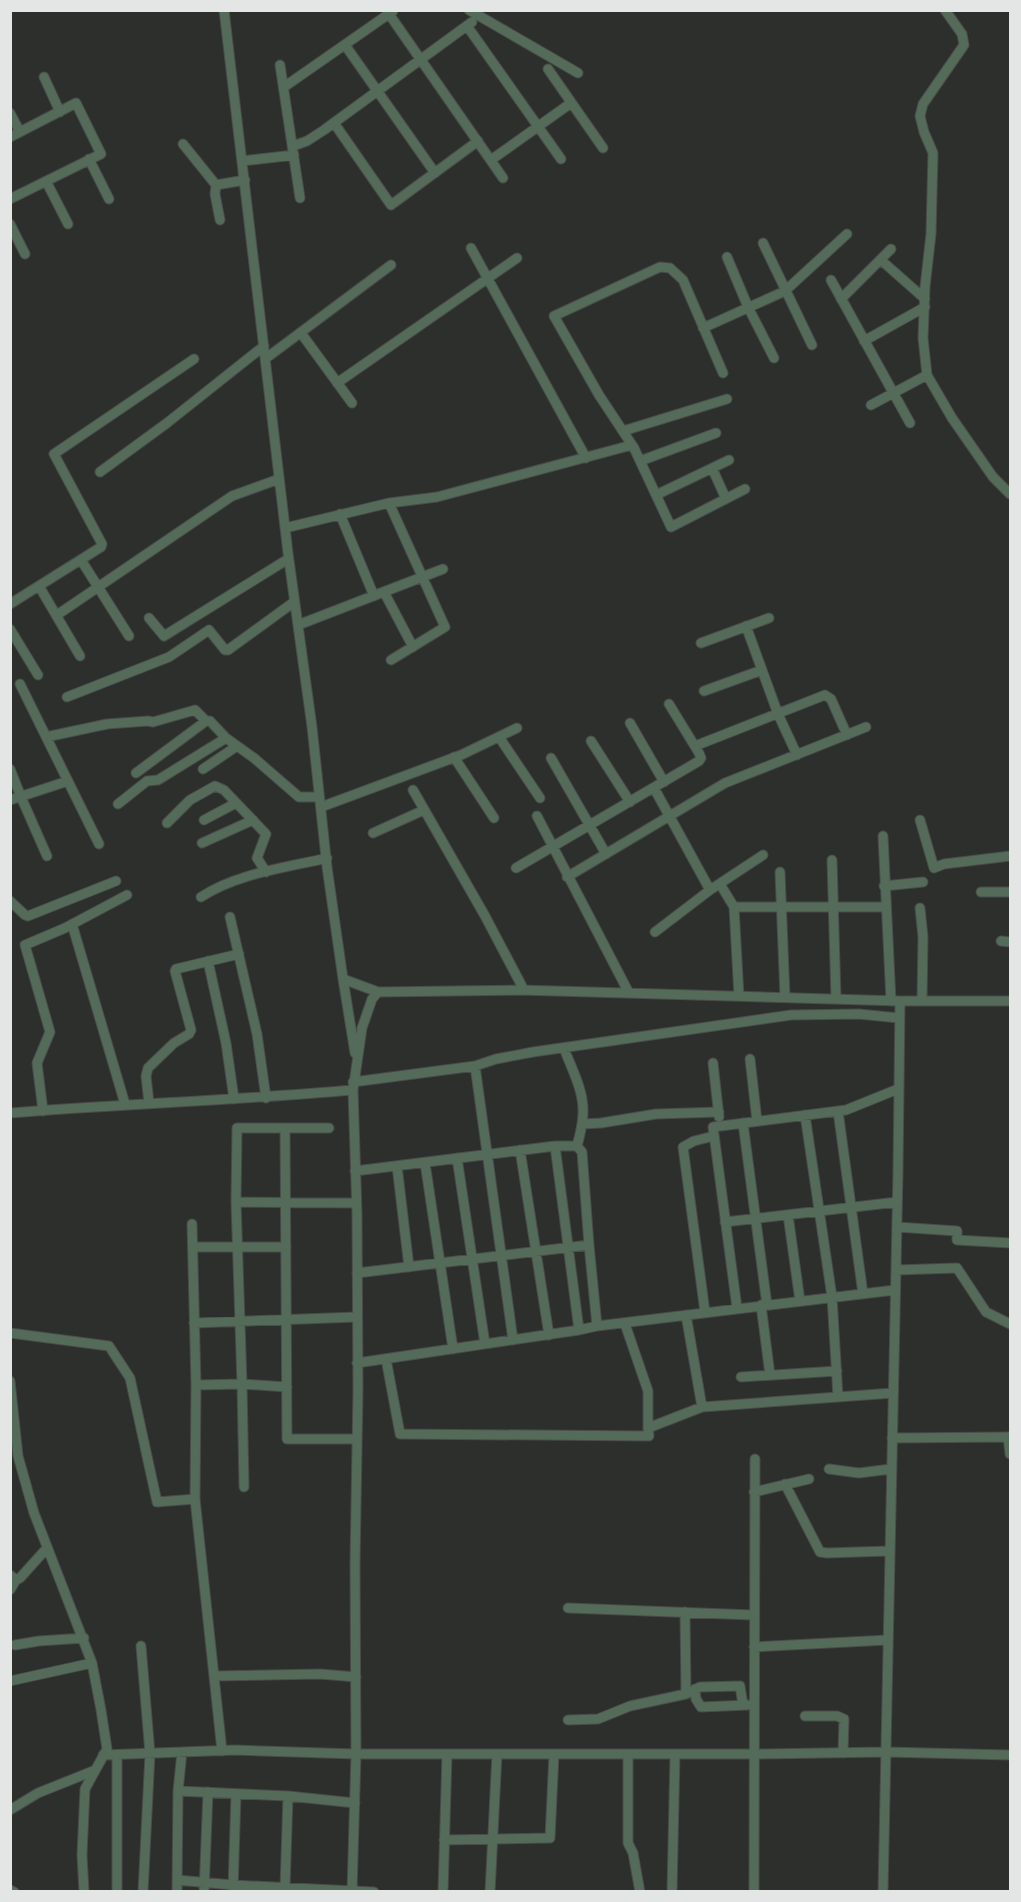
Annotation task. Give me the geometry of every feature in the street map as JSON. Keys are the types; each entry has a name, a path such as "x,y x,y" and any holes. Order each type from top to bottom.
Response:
{"street":[{"path":"224,10 288,559 312,727 343,979 356,1060"},
{"path":"469,10 578,73"},
{"path":"945,10 962,34 964,45 923,104 920,116 933,153 931,234 922,338 927,375 944,405 987,469 1011,494"},
{"path":"284,87 392,12 503,178"},
{"path":"242,158 294,150 469,24 561,159"},
{"path":"345,45 435,173"},
{"path":"280,65 300,198"},
{"path":"548,69 603,148"},
{"path":"44,77 60,112"},
{"path":"10,137 76,103 101,154 10,199"},
{"path":"491,160 571,103"},
{"path":"10,113 21,132"},
{"path":"334,123 391,205 478,141"},
{"path":"183,144 216,185 215,194 220,220"},
{"path":"89,159 109,199"},
{"path":"216,185 245,180"},
{"path":"46,181 68,224"},
{"path":"10,224 24,254"},
{"path":"703,328 785,291 847,234"},
{"path":"763,243 812,345"},
{"path":"471,248 586,458"},
{"path":"841,299 882,261 891,249"},
{"path":"726,257 774,358"},
{"path":"337,383 517,258"},
{"path":"882,261 925,303"},
{"path":"265,359 391,265"},
{"path":"723,373 683,280 670,268 660,267 554,316 632,445 671,527 745,489"},
{"path":"831,280 910,423"},
{"path":"864,341 925,303"},
{"path":"301,333 352,403"},
{"path":"100,472 167,423 264,346"},
{"path":"10,604 101,547 101,540 54,454 194,359"},
{"path":"870,405 927,375"},
{"path":"623,431 727,399"},
{"path":"640,461 716,433"},
{"path":"285,528 389,503 437,497 632,445"},
{"path":"656,495 729,460"},
{"path":"712,468 726,500"},
{"path":"57,615 99,589 232,496 279,479"},
{"path":"389,503 445,627 391,660"},
{"path":"340,514 374,596"},
{"path":"149,618 164,636 288,559"},
{"path":"81,560 129,636"},
{"path":"298,625 443,570"},
{"path":"39,586 80,656"},
{"path":"384,592 413,647"},
{"path":"67,697 169,657 209,630 225,650 228,650 294,602"},
{"path":"701,643 769,618"},
{"path":"746,626 778,714 797,755"},
{"path":"10,629 38,675"},
{"path":"704,691 762,670"},
{"path":"20,684 99,844"},
{"path":"694,746 825,695 831,699 847,735"},
{"path":"516,868 553,849 699,761 701,758 669,704"},
{"path":"46,737 107,724 153,722 195,710 299,797 320,802 454,757 517,728"},
{"path":"136,772 206,721"},
{"path":"630,723 664,782"},
{"path":"567,877 725,783 866,727"},
{"path":"499,736 540,798"},
{"path":"118,804 147,781 158,780 226,738"},
{"path":"591,741 630,802"},
{"path":"203,769 237,746"},
{"path":"454,757 494,818"},
{"path":"551,758 606,854"},
{"path":"10,769 47,856"},
{"path":"10,800 68,781"},
{"path":"167,823 189,800 215,786 224,790 266,834 257,858 266,872"},
{"path":"654,788 710,890"},
{"path":"413,790 481,908 524,990"},
{"path":"204,820 236,803"},
{"path":"373,833 424,810"},
{"path":"537,816 629,993"},
{"path":"202,843 254,820"},
{"path":"920,820 934,868 944,864 1011,856"},
{"path":"883,836 884,886 895,1001 899,1018 897,1227 883,1892"},
{"path":"655,932 710,890 763,855"},
{"path":"201,897 232,881 327,858"},
{"path":"832,860 836,999"},
{"path":"780,872 785,997"},
{"path":"10,902 14,902 28,916 116,881"},
{"path":"884,886 923,882"},
{"path":"720,884 734,907 739,996"},
{"path":"981,892 1011,892"},
{"path":"43,1111 38,1063 50,1032 25,945 72,924 127,895"},
{"path":"734,907 886,907"},
{"path":"920,908 923,937 922,1001"},
{"path":"230,917 257,1034 266,1098"},
{"path":"72,924 125,1104"},
{"path":"149,1103 146,1076 148,1068 191,1030 175,971 178,968 239,954"},
{"path":"208,962 226,1043 234,1099"},
{"path":"343,979 378,992 524,990 895,1001 1011,1001"},
{"path":"352,1891 356,1754 357,1439 357,1273 353,1086 362,1028 372,999 378,992"},
{"path":"10,1113 125,1104 266,1098 475,1066 504,1057 791,1016 859,1014 899,1018"},
{"path":"564,1048 581,1094 582,1124 577,1146"},
{"path":"750,1059 757,1121"},
{"path":"713,1063 720,1126"},
{"path":"475,1066 513,1340"},
{"path":"737,1308 713,1127 838,1111 898,1089"},
{"path":"838,1111 863,1294"},
{"path":"582,1124 656,1114 719,1112"},
{"path":"805,1115 832,1297 838,1397"},
{"path":"743,1123 756,1219 770,1376"},
{"path":"244,1487 236,1202 237,1128 329,1128"},
{"path":"285,1128 287,1439 357,1439"},
{"path":"705,1312 683,1147 694,1141 714,1136"},
{"path":"355,1171 555,1146 577,1146"},
{"path":"555,1146 579,1330"},
{"path":"577,1146 582,1152 597,1326"},
{"path":"520,1150 549,1335"},
{"path":"457,1158 485,1344"},
{"path":"424,1162 453,1349"},
{"path":"397,1166 410,1267"},
{"path":"236,1202 356,1203"},
{"path":"725,1222 897,1202"},
{"path":"788,1215 800,1301"},
{"path":"192,1224 196,1385 195,1499 222,1751"},
{"path":"897,1227 957,1231 957,1240 1011,1243"},
{"path":"357,1273 589,1245"},
{"path":"193,1247 285,1247"},
{"path":"896,1270 957,1268 986,1312 1011,1324"},
{"path":"357,1363 597,1326 895,1290"},
{"path":"686,1315 702,1407"},
{"path":"194,1323 357,1317"},
{"path":"386,1359 400,1434 649,1436 648,1391 625,1324"},
{"path":"10,1333 109,1346 130,1378 157,1502 195,1499"},
{"path":"741,1377 837,1371"},
{"path":"10,1381 18,1456 34,1513 93,1663 106,1749 85,1789 82,1855 84,1892"},
{"path":"196,1385 242,1384 287,1387"},
{"path":"648,1428 702,1407 893,1393"},
{"path":"892,1438 1009,1437 1011,1454"},
{"path":"754,1892 755,1459"},
{"path":"829,1469 860,1473 891,1469"},
{"path":"754,1492 810,1479"},
{"path":"785,1485 820,1552 889,1551"},
{"path":"10,1590 13,1578 20,1578 47,1548"},
{"path":"568,1608 753,1615"},
{"path":"685,1612 691,1692 701,1707 755,1705"},
{"path":"15,1645 84,1638"},
{"path":"754,1647 887,1640"},
{"path":"141,1646 150,1754 143,1892"},
{"path":"10,1681 93,1663"},
{"path":"215,1676 320,1674 356,1677"},
{"path":"568,1720 598,1719 646,1701 691,1692 708,1686 738,1685 742,1689 743,1706"},
{"path":"805,1716 837,1716 844,1719 843,1753"},
{"path":"103,1755 222,1751 356,1754 885,1752 1011,1755"},
{"path":"177,1892 178,1791 182,1752"},
{"path":"443,1892 447,1754"},
{"path":"490,1892 497,1754"},
{"path":"444,1840 550,1838 554,1754"},
{"path":"628,1754 628,1843 633,1853 640,1892"},
{"path":"672,1892 675,1754"},
{"path":"117,1755 117,1892"},
{"path":"10,1810 38,1793 93,1771"},
{"path":"178,1791 288,1796 355,1803"},
{"path":"204,1887 208,1792"},
{"path":"233,1888 236,1794"},
{"path":"285,1888 288,1796"},
{"path":"177,1880 204,1887 374,1892"}]}
